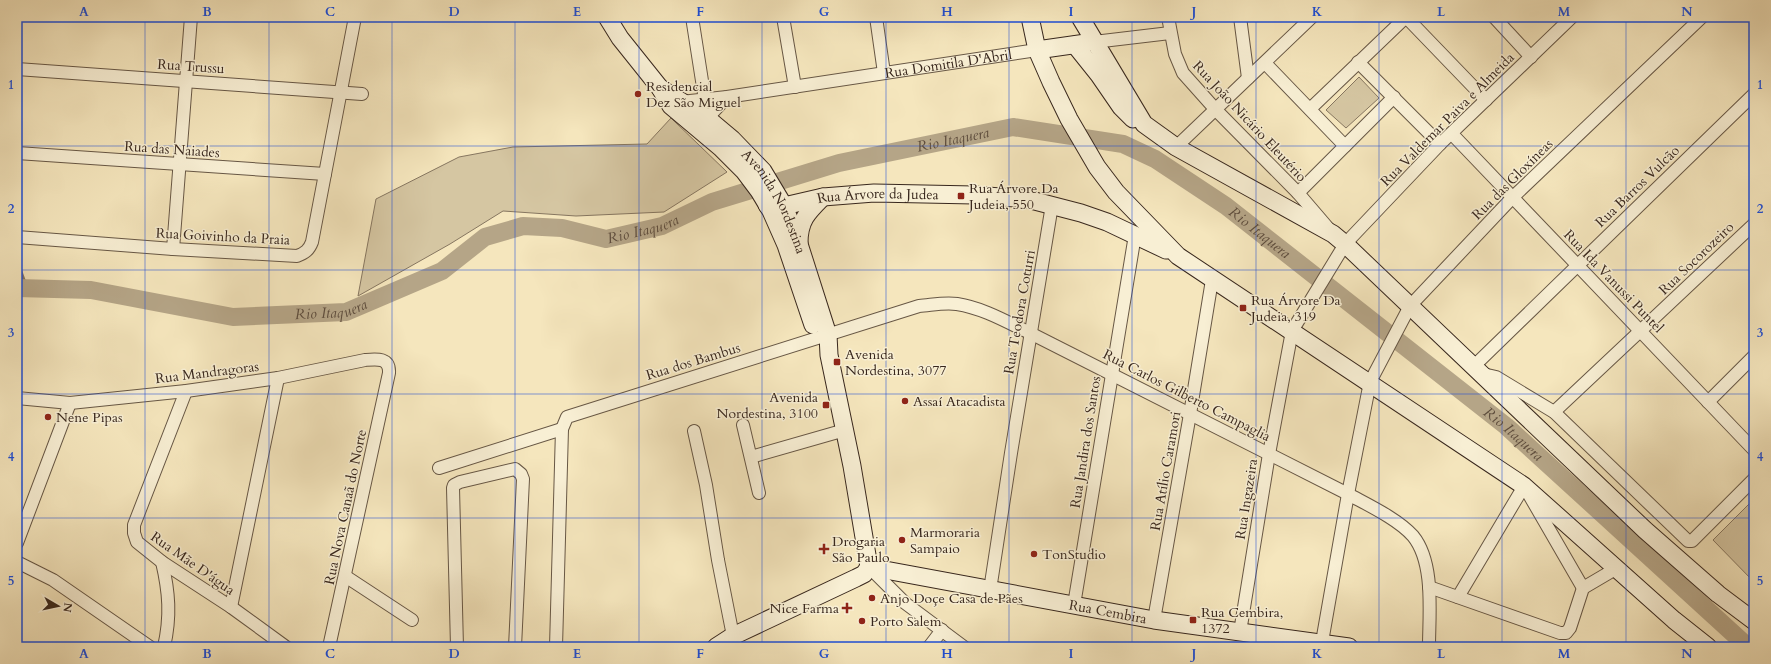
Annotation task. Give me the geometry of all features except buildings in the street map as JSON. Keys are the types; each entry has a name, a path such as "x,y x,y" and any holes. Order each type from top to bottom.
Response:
{"street":[{"path":"173,249 191,17"},
{"name":"Rua Goivinho da Praia","path":"17,237 173,249 297,256 302,254 310,248 312,242 355,17"},
{"name":"Avenida Nordestina","path":"607,17 620,38 660,88 672,106 732,138 749,167 771,182 773,202 786,245 829,355 845,430 869,567"},
{"path":"692,17 705,100"},
{"path":"783,17 795,86"},
{"path":"876,17 884,73"},
{"path":"1030,17 1037,50 1069,119 1097,167 1116,192 1178,256 1212,280 1292,331 1372,377 1524,486 1708,647"},
{"path":"1080,17 1144,124"},
{"name":"Rua João Nicário Eleutério","path":"1168,17 1175,54 1182,73 1216,110 1298,193 1339,239"},
{"path":"1240,17 1248,78"},
{"path":"1176,147 1312,17"},
{"path":"1310,108 1406,17 1486,100"},
{"path":"1494,17 1531,57"},
{"name":"Rua Valdemar Paiva e Almeida","path":"1339,239 1452,134 1572,17"},
{"name":"Rua das Gloxíneas","path":"1322,642 1348,494 1372,377 1406,313 1512,198 1702,17"},
{"name":"Rua Domitila D'Abril","path":"681,102 727,97 1037,50 1170,33"},
{"path":"1075,45 1123,110 1132,118 1144,124 1176,147 1339,239 1406,313 1476,370 1645,530 1718,594 1754,621"},
{"path":"1358,62 1440,144"},
{"path":"1265,63 1345,146"},
{"name":"Rua Trussu","path":"17,69 362,94"},
{"name":"Avenida Nordestina","path":"660,88 681,102 702,123"},
{"name":"Rua Barros Vulcão","path":"1476,370 1578,265 1754,94"},
{"path":"702,123 727,97"},
{"path":"1298,193 1394,97"},
{"name":"Rua Ida Vanussi Puntel","path":"1452,134 1754,450"},
{"name":"Rua das Naiades","path":"17,153 325,174"},
{"name":"Rua Árvore da Judea","path":"773,202 874,193 929,193 1002,197 1052,205 1107,222 1178,256"},
{"path":"799,244 799,233 805,215 823,197"},
{"name":"Avenida Nordestina","path":"773,202 799,244 823,337"},
{"name":"Rua Teodora Coturri","path":"990,590 1030,333 1052,205"},
{"name":"Rua Socorozeiro","path":"1554,412 1754,224"},
{"name":"Rua Jandira dos Santos","path":"1074,605 1135,235"},
{"name":"Rua Ingazeira","path":"1240,632 1269,454 1292,331 1335,259 1339,239"},
{"name":"Rua Atílio Caramori","path":"1154,620 1212,280"},
{"name":"Rua Carlos Gilberto Campaglia","path":"823,337 919,306 957,304 988,313 1112,374 1348,494 1397,523 1413,536 1423,554 1429,587 1429,647"},
{"name":"Rua dos Bambus","path":"562,429 567,417 823,337"},
{"path":"1708,402 1754,356"},
{"name":"Rua Mandragoras","path":"17,398 70,403 186,391 278,378 375,359 387,363 390,367 389,373"},
{"path":"1476,370 1496,377 1554,412 1685,540 1692,541 1754,479"},
{"name":"Rua Nova Canaã do Norte","path":"329,647 389,373"},
{"path":"231,607 278,378"},
{"name":"Rua Mãe D'água","path":"186,391 134,525 134,533 137,542 162,562 231,607 286,647"},
{"path":"17,543 70,403"},
{"path":"743,425 759,493"},
{"path":"439,468 562,429 556,647"},
{"path":"751,457 845,430"},
{"path":"694,431 706,485 718,560 734,636"},
{"path":"457,647 453,488 454,485 460,482 515,469 521,474 523,486 515,647"},
{"path":"1524,486 1583,588"},
{"path":"1458,597 1524,486"},
{"path":"17,562 53,580 150,647"},
{"path":"162,562 167,590 169,626 164,647"},
{"path":"716,647 734,636 864,574 869,567 905,603 964,647"},
{"name":"Rua Cembira","path":"869,567 1154,620 1240,632 1270,641 1322,642 1349,647"},
{"path":"1429,587 1566,634 1570,628 1583,588 1616,568"},
{"path":"891,590 890,582 897,572"},
{"path":"345,576 412,620"},
{"path":"929,647 942,630"}],"shaded area":[{"path":"1359,77 1379,98 1346,128 1326,110"},
{"path":"671,118 727,172 664,212 576,216 503,211 450,244 358,296 376,199 459,157 513,147 647,144"},
{"path":"1754,499 1754,582 1713,540"}],"waterway":[{"name":"Rio Itaquera","path":"17,288 91,290 233,317 346,312 442,271 485,237 523,226 562,228 606,239 662,226 712,202 839,163 1013,127 1123,144 1155,159 1226,206 1506,426 1748,647"},
{"path":"17,201 19,163"},
{"path":"17,261 27,288"}],"place":[{"name":"Residencial Dez São Miguel","path":"638,94"},
{"name":"Rua Árvore Da Judeia, 550","path":"961,196"},
{"name":"Rua Árvore Da Judeia, 319","path":"1243,308"},
{"name":"Avenida Nordestina, 3077","path":"837,362"},
{"name":"Assaí Atacadista","path":"905,401"},
{"name":"Avenida Nordestina, 3100","path":"826,405"},
{"name":"Nene Pipas","path":"48,417"},
{"name":"Marmoraria Sampaio","path":"902,540"},
{"name":"Drogaria São Paulo","path":"824,549"},
{"name":"TonStudio","path":"1034,554"},
{"name":"Anjo Doçe Casa de Pães","path":"872,598"},
{"name":"Nice Farma","path":"847,608"},
{"name":"Rua Cembira, 1372","path":"1193,620"},
{"name":"Porto Salem","path":"862,621"}]}
